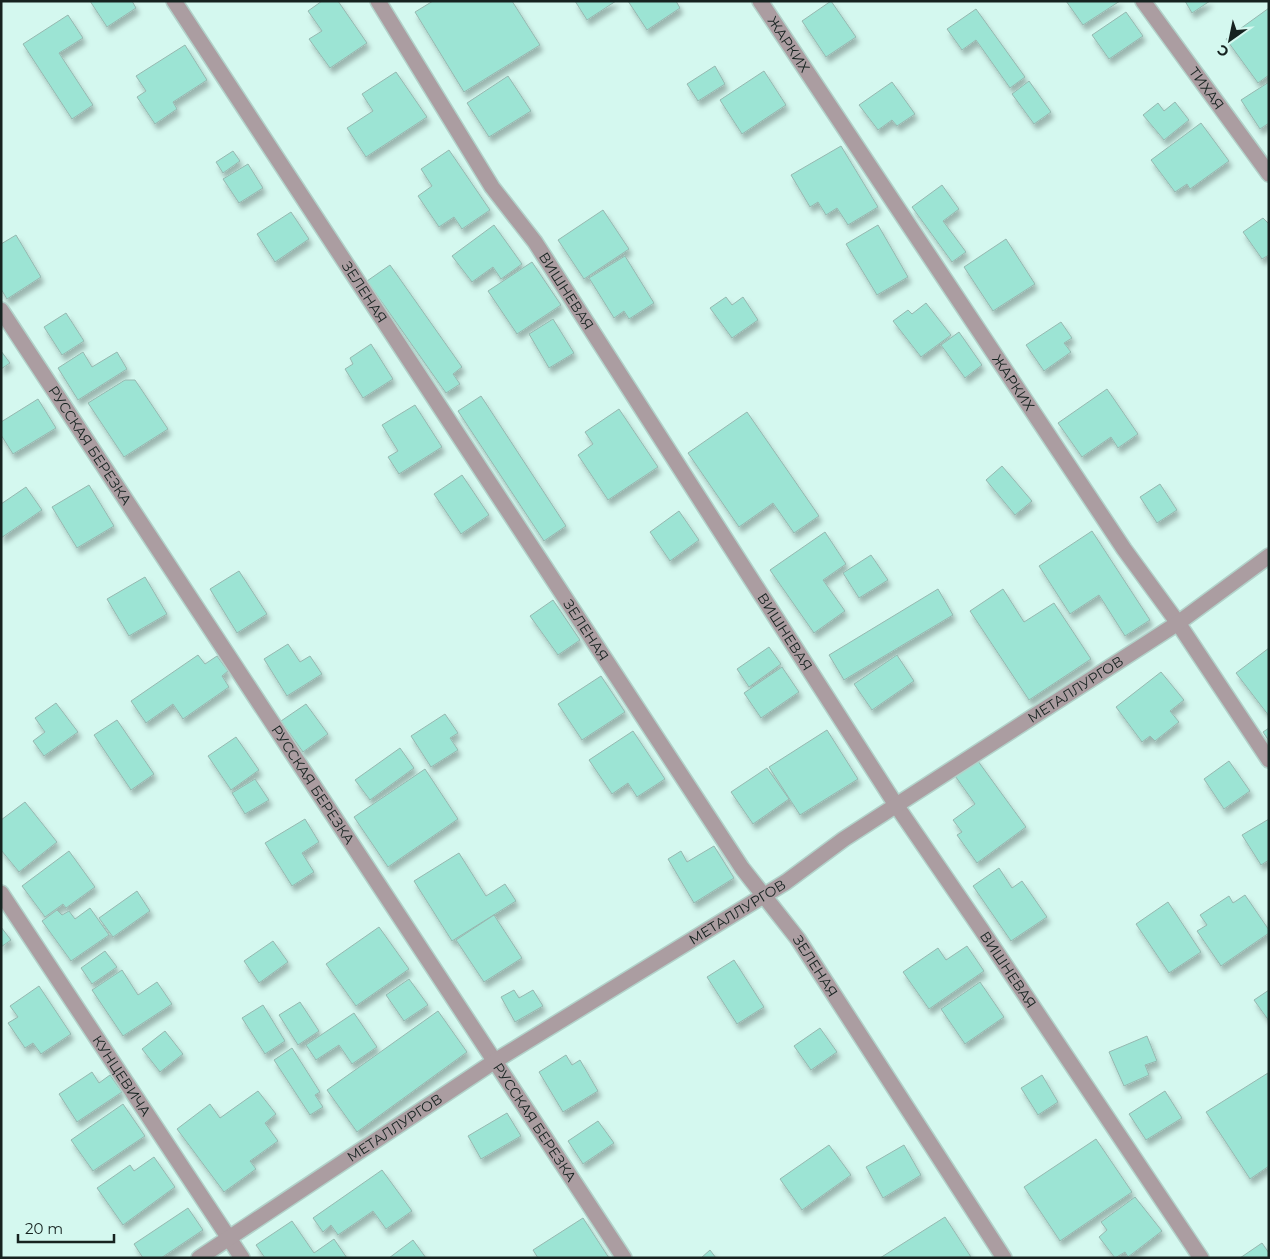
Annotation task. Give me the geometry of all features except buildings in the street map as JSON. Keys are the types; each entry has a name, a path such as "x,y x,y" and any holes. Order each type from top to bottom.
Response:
{"street":[{"name":"ЗЕЛЕНАЯ","path":"174,1 742,868 798,939 1004,1258"},
{"name":"ВИШНЕВАЯ","path":"378,1 492,187 535,242 896,805 987,937 1201,1258"},
{"name":"ЖАРКИХ","path":"760,1 1124,549 1178,623 1269,760"},
{"name":"ТИХАЯ","path":"1143,1 1269,174"},
{"name":"РУССКАЯ БЕРЕЗКА","path":"1,310 624,1258"},
{"name":"МЕТАЛЛУРГОВ","path":"199,1258 495,1061 764,897 844,839 1178,623 1269,556"},
{"name":"КУНЦЕВИЧА","path":"1,893 242,1258"}]}
